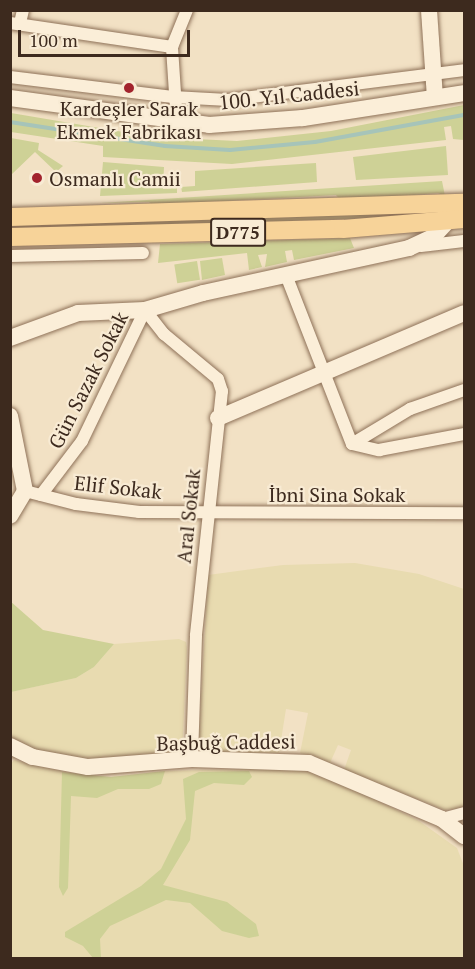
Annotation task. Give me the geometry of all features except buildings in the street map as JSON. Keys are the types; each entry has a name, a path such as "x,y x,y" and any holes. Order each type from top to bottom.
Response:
{"main road":[{"name":"D775","path":"10,217 460,213"},
{"name":"D775","path":"10,237 343,229 460,213"}],"street":[{"path":"177,123 173,97 171,47 187,10"},
{"path":"429,10 435,97"},
{"path":"18,19 171,47"},
{"name":"100. Yıl Caddesi","path":"10,77 173,97 245,98 465,70"},
{"name":"100. Yıl Caddesi","path":"10,98 177,123 274,122 465,93"},
{"path":"409,248 433,237 460,213"},
{"path":"71,236 71,255"},
{"path":"10,338 78,313 145,310 202,293 409,248 465,241"},
{"path":"10,256 143,253"},
{"path":"286,275 352,444"},
{"name":"Aral Sokak","path":"145,310 164,334 218,379 222,390 196,636 192,759"},
{"name":"Gün Sazak Sokak","path":"33,493 82,441 145,310"},
{"path":"218,418 465,313"},
{"path":"352,444 410,409 465,390"},
{"path":"10,416 33,493 10,516"},
{"path":"352,444 379,450 465,434"},
{"name":"Elif Sokak","path":"33,493 131,512 208,511"},
{"name":"İbni Sina Sokak","path":"208,511 465,513"},
{"name":"Başbuğ Caddesi","path":"10,746 33,757 88,767 192,759 309,763 442,819 465,836"},
{"path":"442,819 465,813"}],"shaded area":[{"path":"355,563 419,574 464,589 464,808 445,810 344,770 351,750 338,745 330,763 300,753 308,713 286,709 279,753 198,752 208,575 283,565"},
{"path":"179,639 186,642 187,649 182,755 100,763 50,757 11,739 10,692 76,678 94,667 114,644"},
{"path":"14,760 83,776 111,777 165,771 289,768 314,773 356,790 419,821 457,848 464,866 464,958 11,958 10,765"}],"green space":[{"path":"464,105 464,140 453,139 451,126 444,127 446,140 232,164 103,157 103,146 11,132 11,113 153,137 237,141 331,131"},
{"path":"11,138 39,143 38,150 63,166 56,172 35,152 11,175"},
{"path":"446,146 448,175 356,180 353,157"},
{"path":"103,162 164,167 163,189 177,188 177,193 100,196"},
{"path":"316,163 317,182 182,192 181,187 195,186 195,171"},
{"path":"442,181 445,196 438,193 341,201 336,195 152,205 149,202 100,203"},
{"path":"434,212 401,217 11,231 10,224"},
{"path":"350,238 354,248 294,260 292,250 285,251 287,262 265,267 267,254 258,255 262,267 249,270 247,253 158,263 160,244"},
{"path":"222,258 225,275 202,280 200,261"},
{"path":"197,261 200,280 177,283 174,265"},
{"path":"10,601 43,630 114,644 94,667 76,678 11,692"},
{"path":"165,771 161,784 149,789 118,789 97,798 71,796 68,888 63,896 59,887 62,772 111,777"},
{"path":"249,771 252,777 244,785 214,783 195,791 190,840 163,885 227,902 256,924 259,936 249,938 222,931 190,903 166,900 110,926 100,939 101,958 93,958 83,946 65,937 65,932 141,886 161,869 186,819 183,779 199,772"}],"waterway":[{"path":"10,122 165,146 230,150 315,142 464,115"}],"place":[{"name":"Kardeşler Sarak Ekmek Fabrikası","path":"129,88"},
{"name":"Osmanlı Camii","path":"37,178"}]}
